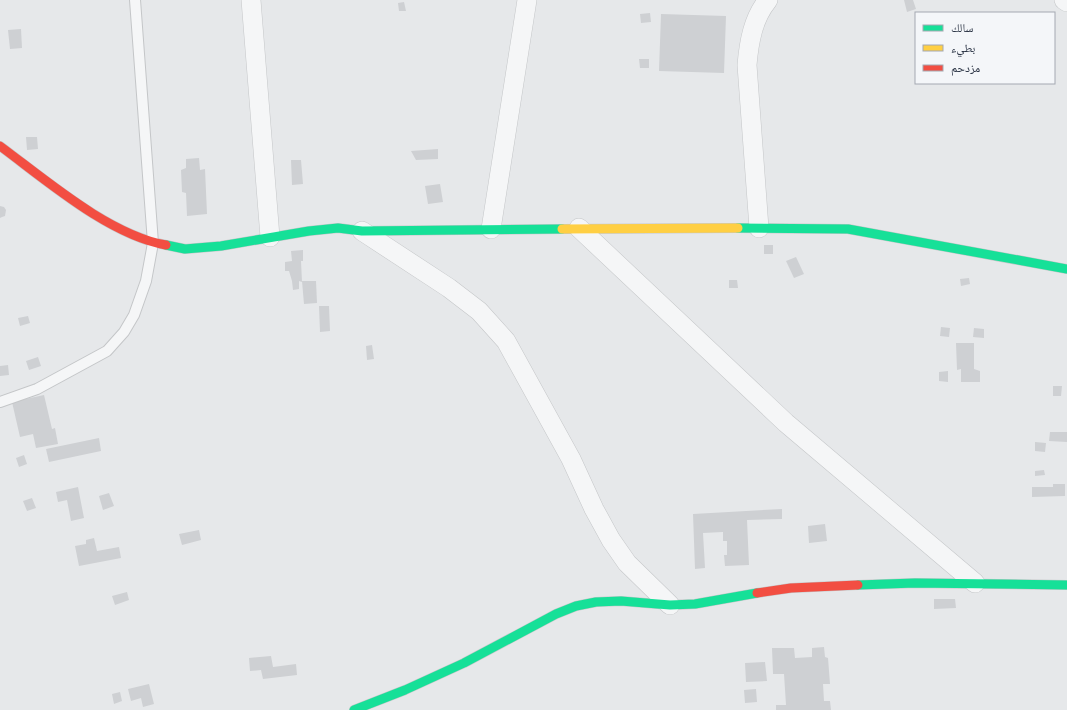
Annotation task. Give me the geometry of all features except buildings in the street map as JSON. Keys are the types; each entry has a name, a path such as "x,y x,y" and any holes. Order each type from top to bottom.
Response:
{"street":[{"path":"251,0 270,237"},
{"path":"491,229 527,0"},
{"path":"760,228 747,65 749,45 754,26 763,5 768,0"},
{"path":"0,146 82,206 116,227 153,243 186,249 221,246 270,237 338,228 362,231 579,228 848,229 1067,269"},
{"path":"579,228 786,423 975,583"},
{"path":"362,231 449,288 479,311 506,342 571,459 594,509 611,540 627,563 670,605"},
{"path":"354,710 405,690 464,662 556,614 576,606 596,602 621,601 670,605 695,604 791,588 871,584 1067,584"}],"lane":[{"path":"0,402 37,389 107,351 124,332 134,315 146,281 153,243 135,0"}],"traffic: fast":[{"path":"166,245 185,249 221,246 309,231 338,228 362,231 562,229"},
{"path":"738,228 848,229 1067,269"},
{"path":"858,585 915,583 1067,585"},
{"path":"354,710 405,690 464,663 556,614 576,606 596,602 621,601 670,605 695,604 757,593"}],"traffic: slow":[{"path":"562,229 738,228"}],"traffic: jam":[{"path":"0,146 58,190 101,218 122,230 144,239 166,245"},
{"path":"757,593 791,588 858,585"}]}
